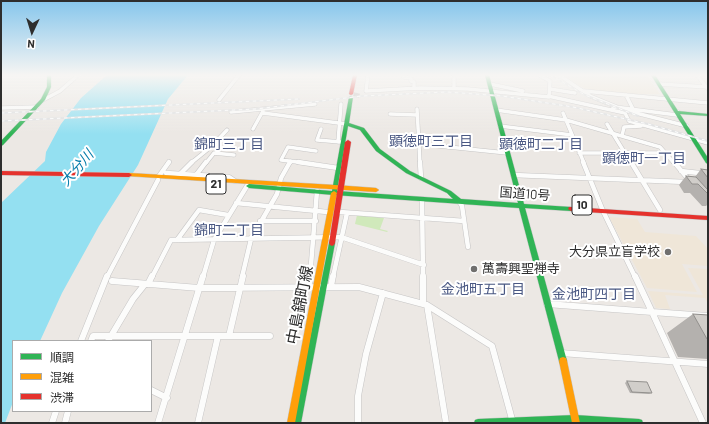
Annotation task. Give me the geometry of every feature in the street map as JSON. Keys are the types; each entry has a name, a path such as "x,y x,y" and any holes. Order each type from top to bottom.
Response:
{"main road":[{"path":"1,144 37,107 45,95"},
{"path":"337,190 340,142 354,95"},
{"path":"492,95 561,353 575,421"},
{"path":"667,95 708,162"},
{"path":"678,112 708,115"},
{"path":"337,190 345,124"},
{"name":"10","path":"345,124 362,129 378,150 400,167 449,192 457,199"},
{"name":"21","path":"1,173 235,181 318,192 337,190"},
{"name":"21","path":"1,177 156,178 247,186 279,186 337,190"},
{"name":"国道10号","path":"337,190 422,198 521,202 708,218"},
{"name":"国道10号","path":"337,190 457,199"},
{"name":"中島錦町線","path":"291,423 330,238 337,190"},
{"name":"国道10号","path":"602,209 708,213"},
{"name":"中島錦町線","path":"297,423 319,287"},
{"path":"478,423 575,421 639,423"}],"street":[{"path":"43,100 53,95"},
{"path":"219,100 223,95"},
{"path":"541,95 549,96"},
{"path":"541,95 625,114 634,111 678,115 678,112"},
{"path":"589,95 615,107 687,126"},
{"path":"626,95 634,111"},
{"path":"634,95 708,103"},
{"path":"263,112 315,104"},
{"path":"231,112 263,112 345,124 341,104"},
{"path":"1,108 37,107"},
{"path":"612,110 615,107"},
{"path":"417,110 421,178"},
{"path":"496,110 566,120 660,147 690,182 513,175"},
{"path":"253,129 263,112"},
{"path":"563,113 602,209 675,361 702,423"},
{"path":"390,114 417,115"},
{"path":"625,114 629,121 708,143"},
{"path":"607,124 660,210"},
{"path":"500,126 572,135"},
{"path":"622,136 624,128 645,126"},
{"path":"321,129 317,140 340,142"},
{"path":"180,174 197,157 212,146 227,130"},
{"path":"419,144 507,153"},
{"path":"316,151 288,147 282,160 338,168"},
{"path":"196,175 214,153 234,155"},
{"path":"579,153 665,153"},
{"path":"229,336 251,239 269,207 291,161"},
{"path":"81,340 105,280 156,178 169,162"},
{"path":"681,171 708,174"},
{"path":"166,173 229,177 235,181"},
{"path":"158,423 167,398 214,240 247,186"},
{"path":"309,287 318,192"},
{"path":"422,198 425,304 446,423"},
{"path":"457,199 464,221 468,247"},
{"path":"236,203 327,212"},
{"path":"177,240 199,210 228,215"},
{"path":"340,212 464,221"},
{"path":"331,286 346,213"},
{"path":"260,221 316,221"},
{"path":"109,338 133,299 147,284 171,240 341,238 424,265"},
{"path":"112,281 199,288 359,287 425,304 492,346 513,422"},
{"path":"358,423 358,396 366,354 383,293"},
{"path":"547,304 708,316"},
{"path":"91,340 93,336 109,338 270,336"},
{"path":"198,423 218,336"},
{"path":"561,353 708,364"},
{"path":"152,390 167,398"},
{"path":"52,423 56,412"},
{"path":"65,423 68,412"}],"shaded area":[{"name":"大分県立盲学校","path":"609,217 637,219 645,232 696,236 708,249 708,266 682,264 697,292 647,288"},
{"path":"688,268 708,269 708,304 705,298 665,295 670,309 656,308 648,291 703,295"}],"green space":[{"path":"357,215 384,218 380,229 388,231 355,224"}],"water":[{"name":"大分川","path":"85,95 172,95 168,99 138,165 99,226 62,293 40,340 12,340 12,405 5,423 1,423 1,203 45,161 46,152 61,124"}],"building":[{"path":"701,169 708,170 708,178"},
{"path":"686,176 696,177 708,190 708,194 698,184 692,184"},
{"path":"693,314 708,315 708,339 707,339"},
{"path":"627,381 647,382 652,393 632,392"}],"railway":[{"path":"1,121 256,109 362,96 388,95"},
{"path":"485,95 573,107 648,124 708,141"},
{"path":"585,95 638,116"},
{"path":"1,113 299,99"}],"traffic: fast":[{"path":"1,144 43,100 45,95"},
{"path":"492,95 563,361"},
{"path":"666,95 708,162"},
{"path":"351,97 334,193 571,209"},
{"path":"678,112 708,115"},
{"path":"346,124 362,129 378,150 392,161 408,172 449,192 459,201"},
{"path":"249,186 334,193"},
{"path":"297,423 332,243"},
{"path":"478,423 575,419 639,423"}],"traffic: slow":[{"path":"129,175 335,187"},
{"path":"335,187 376,190"},
{"path":"291,423 334,193"},
{"path":"563,361 576,423"}],"traffic: jam":[{"path":"340,192 348,142"},
{"path":"1,173 129,175"},
{"path":"332,243 340,193"},
{"path":"571,209 708,218"}],"place":[{"name":"大分県立盲学校","path":"668,252"},
{"name":"萬壽興聖禅寺","path":"474,269"}],"district":[{"name":"顕徳町三丁目","path":"431,141"},
{"name":"錦町三丁目","path":"229,144"},
{"name":"顕徳町二丁目","path":"541,144"},
{"name":"顕徳町一丁目","path":"644,158"},
{"name":"錦町二丁目","path":"229,230"},
{"name":"金池町五丁目","path":"483,289"},
{"name":"金池町四丁目","path":"594,294"}]}
